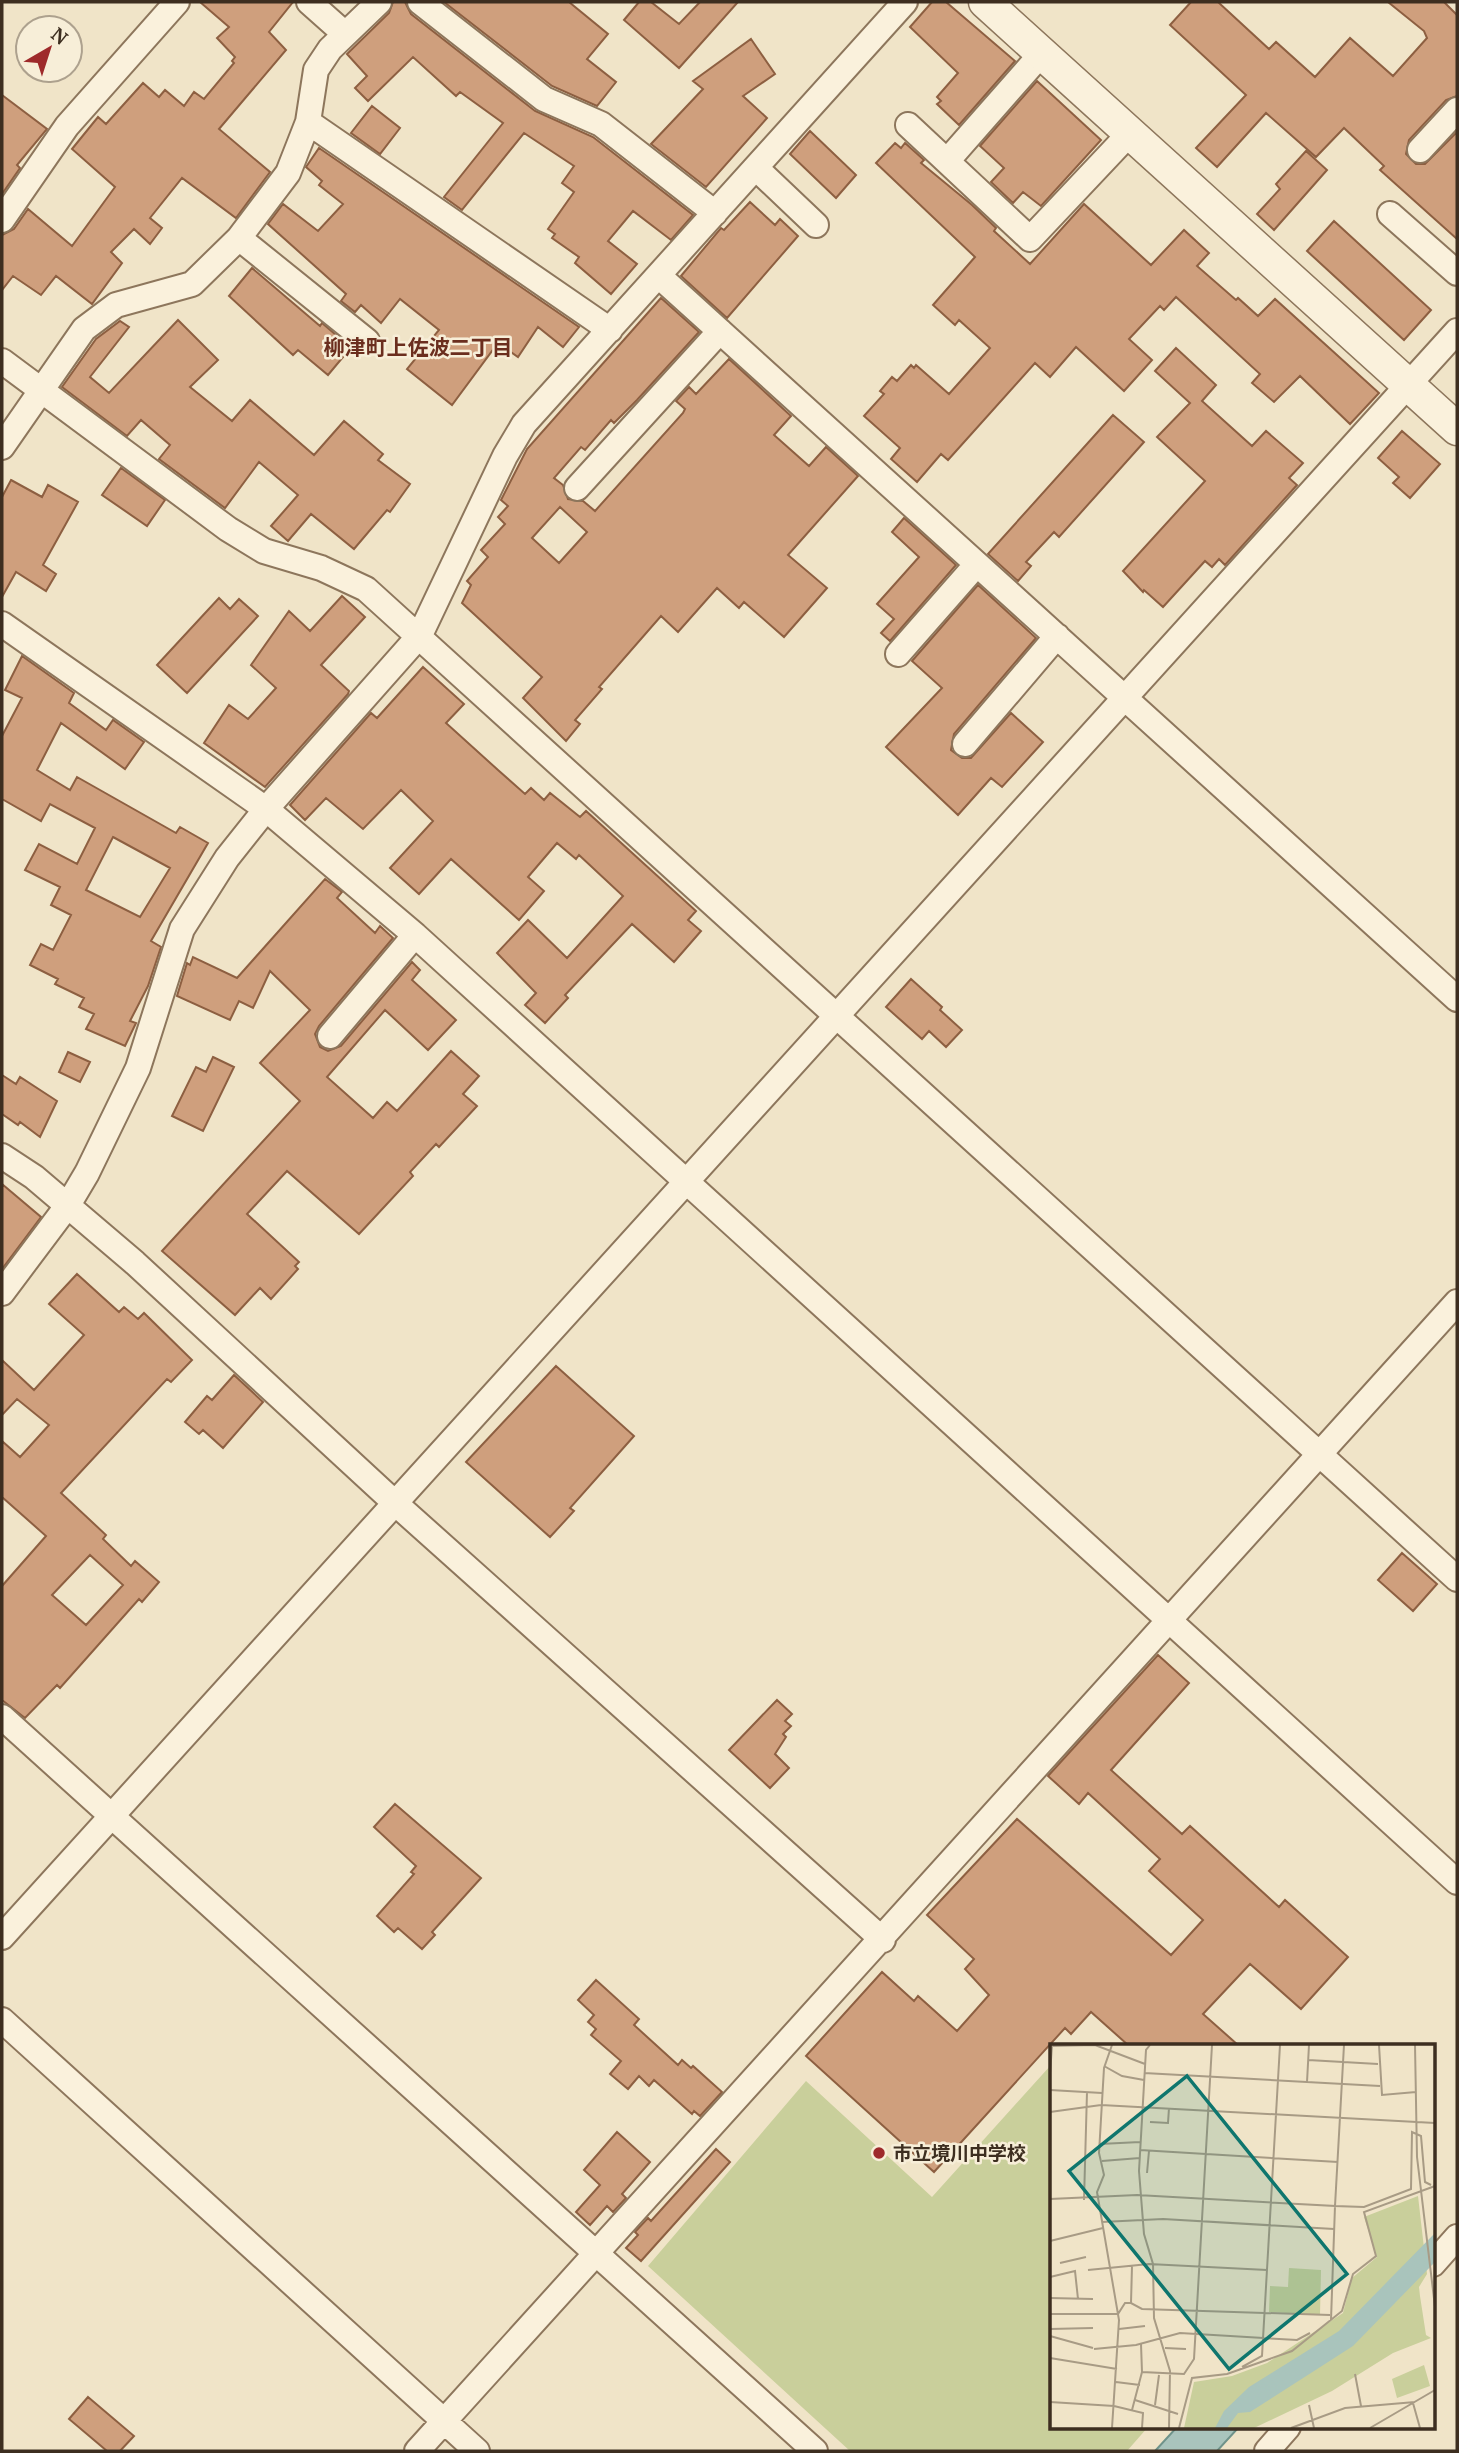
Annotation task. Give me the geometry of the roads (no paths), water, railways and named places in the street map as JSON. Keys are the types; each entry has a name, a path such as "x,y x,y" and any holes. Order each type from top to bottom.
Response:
{"street":[{"path":"2,220 67,125 177,2"},
{"path":"309,2 345,34"},
{"path":"2,447 40,389 85,329 116,305 192,284 239,238 288,173 308,122 316,70 345,34 379,2"},
{"path":"419,2 544,99 601,124 715,213"},
{"path":"2,1293 68,1205 138,1068 182,929 227,858 266,809 420,635 505,456 524,424 905,2"},
{"path":"985,2 1457,429"},
{"path":"948,160 1042,53"},
{"path":"1420,150 1457,110"},
{"path":"308,122 610,330"},
{"path":"908,125 1030,239 1130,133"},
{"path":"756,169 816,225"},
{"path":"1390,214 1457,273"},
{"path":"239,238 367,341"},
{"path":"659,276 1457,999"},
{"path":"577,488 720,331"},
{"path":"2,1937 1127,699 1457,331"},
{"path":"2,360 228,529 264,551 321,568 366,589 420,635 1457,1578"},
{"path":"898,653 977,564"},
{"path":"2,624 266,809 415,935 1457,1882"},
{"path":"965,744 1057,636"},
{"path":"330,1036 415,935"},
{"path":"2,1156 68,1205 395,1503 883,1940"},
{"path":"417,2451 883,1940 1457,1302"},
{"path":"2,1717 815,2451"},
{"path":"2,2020 477,2451"},
{"path":"1434,2263 1457,2237"},
{"path":"1267,2451 1287,2428"}],"water":[{"path":"1176,2428 1238,2428 1217,2451 1155,2451"}],"place":[{"name":"市立境川中学校","path":"879,2153"}],"district":[{"name":"柳津町上佐波二丁目","path":"418,348"}]}
